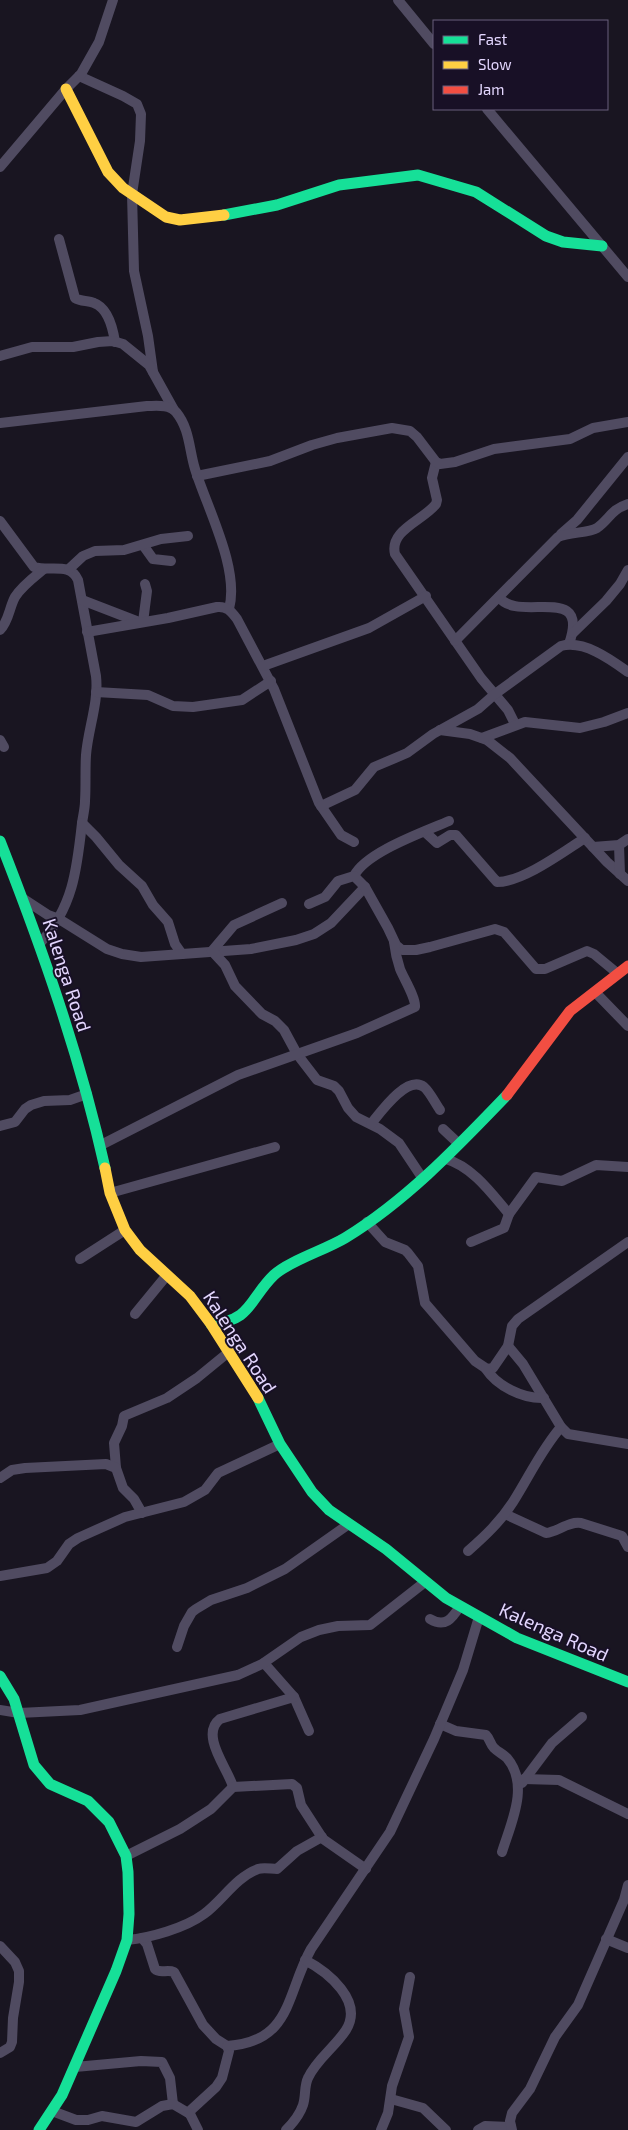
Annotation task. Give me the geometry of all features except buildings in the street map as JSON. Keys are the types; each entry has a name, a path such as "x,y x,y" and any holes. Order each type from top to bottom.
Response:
{"street":[{"path":"0,167 79,76 99,42 113,0"},
{"path":"398,0 433,43"},
{"path":"79,76 137,104 141,114 140,141 132,194 134,271 154,372"},
{"path":"66,89 108,172 123,188 166,217 180,220 196,219 261,209 339,185 418,174 451,186 476,192 554,239 574,245 602,246"},
{"path":"489,110 628,278"},
{"path":"59,238 75,298 101,307 109,320 115,342"},
{"path":"0,356 32,347 73,347 106,340 123,344 138,355 154,372 188,434 197,476 224,555 232,590 229,609"},
{"path":"0,423 147,406 161,405 174,410"},
{"path":"197,476 270,460 337,438 392,428 410,431 418,437 436,462 440,464 455,462 494,449 570,439 593,428 628,422"},
{"path":"455,641 577,520 628,457"},
{"path":"436,462 432,478 437,500 436,504 397,537 394,548 395,554 426,596 455,641 508,710 516,724"},
{"path":"558,537 598,527 610,513 628,504"},
{"path":"0,521 34,567 44,570 69,569 75,573 78,580 96,676 96,692 86,753 85,803 81,848 74,881 59,919 40,942"},
{"path":"69,569 83,556 95,551 124,550 161,539 188,536"},
{"path":"143,545 151,557 171,561"},
{"path":"0,630 7,620 14,598 22,588 44,570"},
{"path":"573,633 606,601 620,584 628,570"},
{"path":"141,622 147,591 146,584"},
{"path":"263,666 369,628 426,596"},
{"path":"499,597 502,602 510,605 526,607 552,606 562,609 572,616 573,633 569,644"},
{"path":"82,600 141,622"},
{"path":"87,632 222,606 229,609 237,619 271,681 321,806 341,835 354,842"},
{"path":"321,806 355,790 374,767 407,753 440,730 478,709 554,650 569,644 583,647 610,659 628,672"},
{"path":"96,692 148,695 173,706 193,708 242,700 271,681"},
{"path":"482,738 516,724 526,722 580,728 628,713"},
{"path":"440,730 470,734 488,740 510,758 592,847 624,877"},
{"path":"310,904 325,897 338,881 354,876 360,866 368,860 449,821"},
{"path":"82,823 142,886 156,910 168,922 175,944 182,954"},
{"path":"425,832 437,842 450,835 456,835 497,882 521,875 550,861 585,838"},
{"name":"Kalenga Road","path":"0,841 40,942 87,1094 101,1145 110,1193 125,1230 140,1250 190,1296 211,1324 256,1394 280,1444 312,1492 329,1510 386,1549 446,1598 516,1638 628,1682"},
{"path":"592,847 624,842 624,877"},
{"path":"101,1145 238,1075 356,1034 415,1007 415,1002 406,986 396,958 394,942 388,928 365,887 354,876"},
{"path":"22,897 48,915 59,919 107,949 141,957 276,945 314,934 331,923 365,887"},
{"path":"212,951 234,925 282,903"},
{"path":"394,942 402,950 416,950 486,930 500,930 504,932 536,969 545,969 587,952 594,954 617,973"},
{"path":"212,951 225,964 235,986 262,1014 275,1021 284,1030 297,1054 317,1080 334,1086 339,1091 351,1113 400,1143 424,1179"},
{"path":"211,1324 225,1323 236,1319 254,1304 274,1275 345,1238 424,1179 446,1159 514,1088 570,1011 628,966"},
{"path":"595,992 628,1026"},
{"path":"371,1124 383,1108 411,1085 417,1084 424,1088 440,1110"},
{"path":"0,1126 15,1122 25,1109 31,1105 44,1101 70,1100 87,1094"},
{"path":"443,1129 460,1144"},
{"path":"110,1193 275,1147"},
{"path":"446,1159 462,1165 488,1189 509,1214"},
{"path":"470,1242 503,1229 509,1214 536,1177 562,1181 596,1165 628,1167"},
{"path":"367,1222 385,1242 408,1253 418,1266 426,1303 475,1361 486,1369 495,1381 531,1396 544,1398"},
{"path":"80,1260 125,1230"},
{"path":"486,1369 494,1368 508,1346 512,1326 518,1319 628,1242"},
{"path":"135,1314 167,1275"},
{"path":"508,1346 523,1364 561,1428 568,1434 628,1444"},
{"path":"142,1514 134,1499 123,1488 116,1468 114,1443 122,1426 124,1416 167,1398 197,1378 230,1352"},
{"path":"468,1551 494,1527 504,1514 548,1441 561,1428"},
{"path":"0,1576 47,1568 57,1561 69,1544 78,1538 125,1517 184,1502 206,1490 218,1474 280,1444"},
{"path":"0,1478 12,1470 25,1468 104,1464 116,1468"},
{"path":"504,1514 546,1533 575,1522 581,1523 622,1536 628,1547"},
{"path":"177,1647 184,1626 192,1612 196,1609 212,1600 247,1588 285,1569 349,1524"},
{"path":"0,1710 19,1713 80,1710 222,1680 245,1673 264,1663 290,1644 319,1630 338,1626 370,1625 425,1582"},
{"path":"430,1619 438,1623 445,1623 453,1617 460,1606"},
{"path":"142,1938 148,1944 155,1969 174,1972 203,2025 216,2039 227,2046 258,2041 268,2034 292,1996 305,1960 390,1832 463,1670 479,1616"},
{"path":"264,1663 294,1697 309,1731"},
{"path":"0,1676 14,1699 34,1765 50,1784 88,1801 109,1822 126,1856 128,1872 129,1914 127,1940 116,1971 75,2067 52,2111 39,2130"},
{"path":"233,1787 229,1773 217,1757 212,1734 216,1722 220,1718 294,1697"},
{"path":"517,1790 552,1743 582,1717"},
{"path":"440,1724 456,1731 486,1735 492,1747 506,1756 510,1763 515,1775 517,1790 516,1810 502,1852"},
{"path":"524,1779 559,1780 628,1814"},
{"path":"126,1856 180,1829 220,1801 233,1787 295,1785 301,1805 322,1837 366,1869"},
{"path":"127,1940 142,1938 193,1921 215,1906 239,1882 256,1870 277,1869 297,1851 322,1837"},
{"path":"478,2130 485,2126 511,2128 512,2113 530,2089 555,2037 574,2013 624,1900 628,1885"},
{"path":"606,1940 628,1948"},
{"path":"0,1946 15,1962 19,1971 19,1982 12,2028 12,2042 10,2047 0,2052"},
{"path":"286,2130 303,2106 307,2079 313,2069 345,2032 351,2016 348,2001 342,1989 322,1969 305,1960"},
{"path":"381,2130 391,2099 392,2086 409,2037 404,2008 410,1977"},
{"path":"190,2114 194,2107 222,2078 229,2055 227,2046"},
{"path":"75,2067 141,2061 162,2062 170,2078 173,2104"},
{"path":"391,2099 423,2108 446,2130"},
{"path":"52,2111 76,2120 88,2120 102,2116 136,2126 162,2106 173,2104 190,2114 198,2130"}],"traffic: fast":[{"path":"224,215 277,205 339,185 418,175 476,192 546,236 563,242 602,246"},
{"path":"0,841 31,921 59,1003 84,1085 105,1168"},
{"path":"211,1324 224,1322 242,1314 274,1275 298,1260 345,1238 389,1207 431,1172 507,1095"},
{"path":"258,1398 280,1444 312,1492 329,1510 386,1549 446,1598 517,1638 628,1682"},
{"path":"0,1676 14,1699 34,1765 50,1784 88,1801 109,1822 126,1856 128,1872 129,1914 127,1940 116,1971 62,2095 39,2130"}],"traffic: slow":[{"path":"66,89 108,172 123,188 166,217 180,220 224,215"},
{"path":"105,1168 110,1193 125,1230 140,1250 190,1296 211,1324 258,1398"}],"traffic: jam":[{"path":"507,1095 570,1011 628,966"}]}
